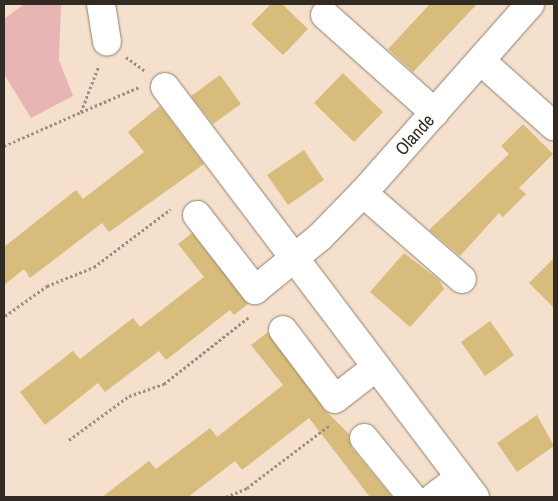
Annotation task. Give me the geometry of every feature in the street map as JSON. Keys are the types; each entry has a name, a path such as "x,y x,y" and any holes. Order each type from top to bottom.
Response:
{"street":[{"path":"101,4 107,42"},
{"name":"Olande","path":"188,209 255,290 293,260 363,193 530,4"},
{"path":"325,15 435,113"},
{"path":"481,61 554,126"},
{"path":"160,83 467,487 434,497"},
{"path":"363,193 462,279"},
{"path":"283,330 335,399 376,368"},
{"path":"364,438 412,497"}],"path":[{"path":"81,112 107,42 160,83"},
{"path":"4,146 81,112 160,83"},
{"path":"6,316 47,286 94,267 188,209"},
{"path":"70,440 129,396 164,384 257,311"},
{"path":"226,497 247,488 338,420"}],"shaded area":[{"path":"24,4 61,4 59,60 73,96 31,118 4,74 4,19"}],"building":[{"path":"271,4 282,4 308,29 283,55 251,24"},
{"path":"430,4 477,4 413,72 388,49"},
{"path":"343,73 383,112 354,142 314,103"},
{"path":"220,75 241,104 213,124 191,96"},
{"path":"160,106 204,164 109,232 102,223 30,278 24,269 4,285 4,247 76,190 83,199 144,152 128,132"},
{"path":"523,124 553,154 519,188 526,194 503,217 499,213 460,256 429,230 509,154 501,146"},
{"path":"304,150 324,180 288,205 267,175"},
{"path":"192,233 248,304 234,315 230,310 166,360 159,351 105,392 98,383 45,425 20,392 73,351 80,359 133,318 140,327 204,277 178,244"},
{"path":"404,253 439,280 444,289 410,327 370,292"},
{"path":"554,258 554,308 529,283"},
{"path":"490,321 514,355 485,376 461,342"},
{"path":"268,332 323,408 349,434 352,448 392,497 370,497 309,418 242,470 235,461 188,497 102,497 149,461 156,469 210,428 217,437 283,385 251,345"},
{"path":"537,415 554,446 517,472 497,443"}]}
